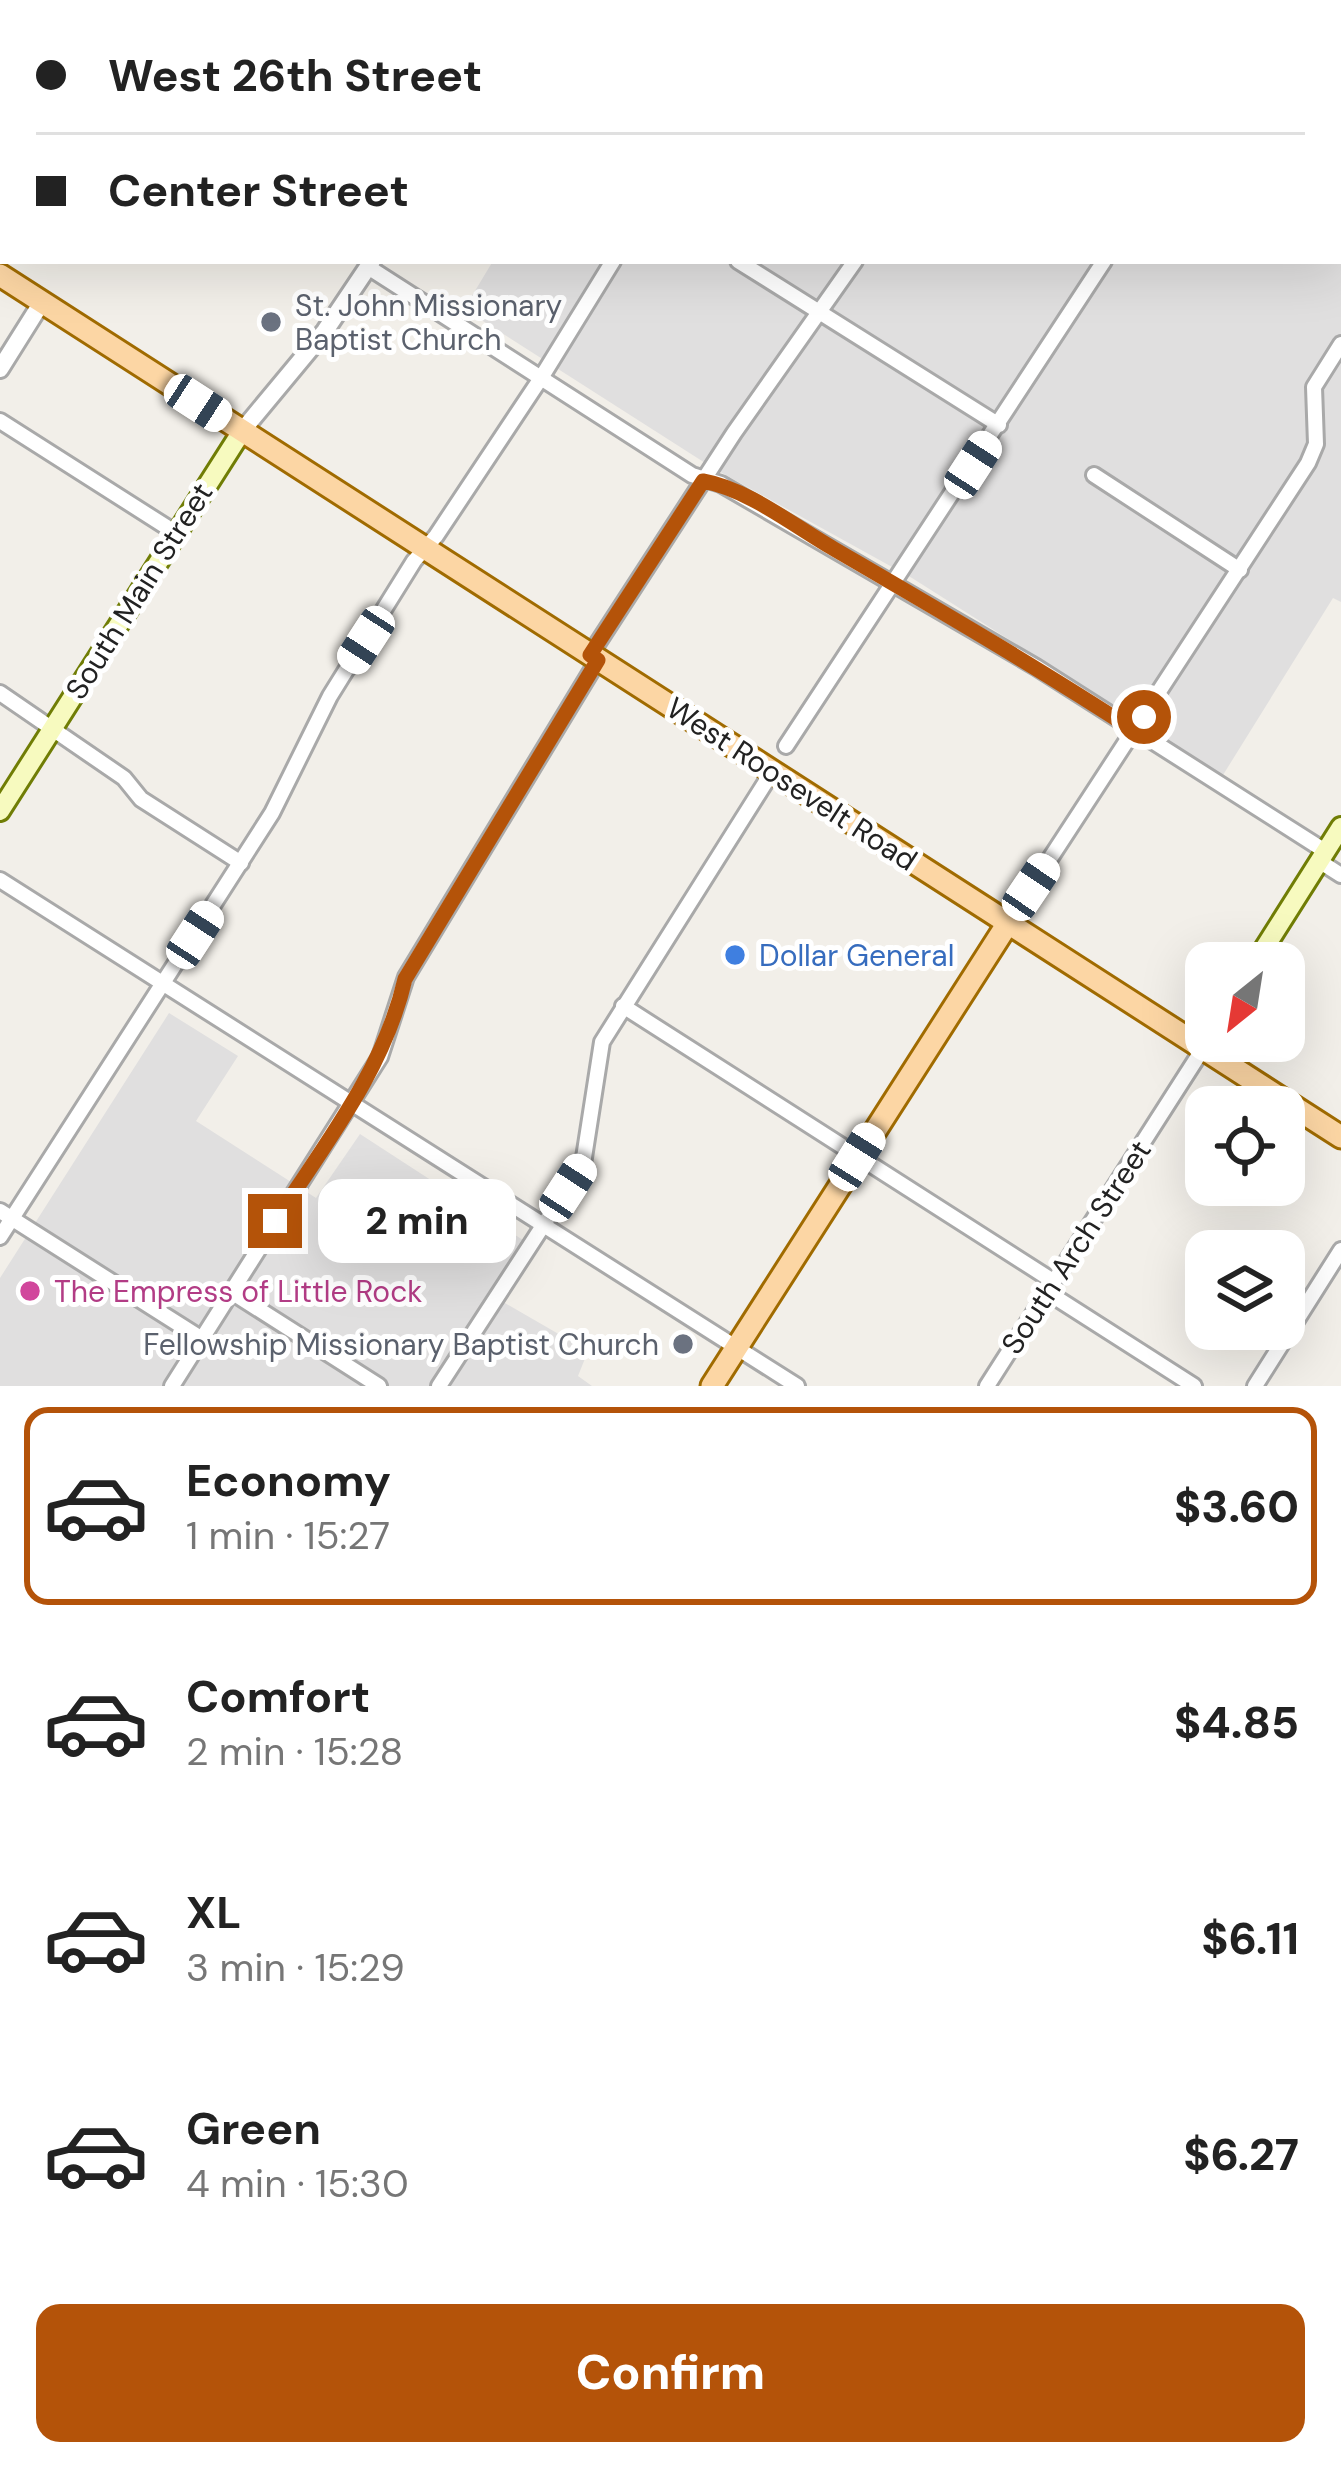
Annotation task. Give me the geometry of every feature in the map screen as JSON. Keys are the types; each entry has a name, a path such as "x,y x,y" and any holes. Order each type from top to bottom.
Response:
{"main road":[{"name":"West Roosevelt Road","path":"0,274 1008,923 1185,1032"},
{"name":"South Main Street","path":"0,811 242,431"},
{"path":"1269,942 1341,826"},
{"path":"712,1386 1008,923"},
{"name":"West Roosevelt Road","path":"1231,1062 1341,1137"}],"street":[{"path":"370,264 703,481 722,484 1135,731 1322,856 1341,875"},
{"name":"South Main Street","path":"242,431 325,331 370,264"},
{"path":"0,1237 6,1215 164,983 272,813 330,696 611,264"},
{"path":"743,264 998,425"},
{"path":"172,1386 351,1103 389,1037 405,979 594,657 703,481 853,264"},
{"path":"786,746 1102,264"},
{"path":"0,369 42,302"},
{"path":"1008,923 1316,449 1314,387 1341,344"},
{"path":"0,421 176,532"},
{"path":"1094,475 1240,570"},
{"path":"0,693 124,778 141,799 241,863"},
{"path":"439,1386 584,1164 597,1055 623,1006 772,772"},
{"path":"0,880 796,1386"},
{"path":"623,1006 857,1157 1194,1386"},
{"name":"South Arch Street","path":"987,1386 1193,1062"},
{"path":"6,1215 202,1339"},
{"path":"1255,1386 1341,1250"},
{"path":"230,1291 379,1386"}],"shaded area":[{"path":"491,264 1341,264 1341,602 1333,598 1223,775 912,578 713,468 464,309"},
{"path":"169,1013 238,1056 196,1121 316,1198 360,1134 526,1242 491,1295 588,1351 578,1376 592,1386 0,1386 0,1278"}],"place":[{"name":"St. John Missionary Baptist Church","path":"271,322"},
{"name":"Dollar General","path":"735,955"},
{"name":"The Empress of Little Rock","path":"30,1291"},
{"name":"Fellowship Missionary Baptist Church","path":"683,1344"}],"route":[{"path":"275,1221 380,1057 405,979 598,660 590,655 703,481 722,484 1041,670 1135,731 1144,717"}]}
